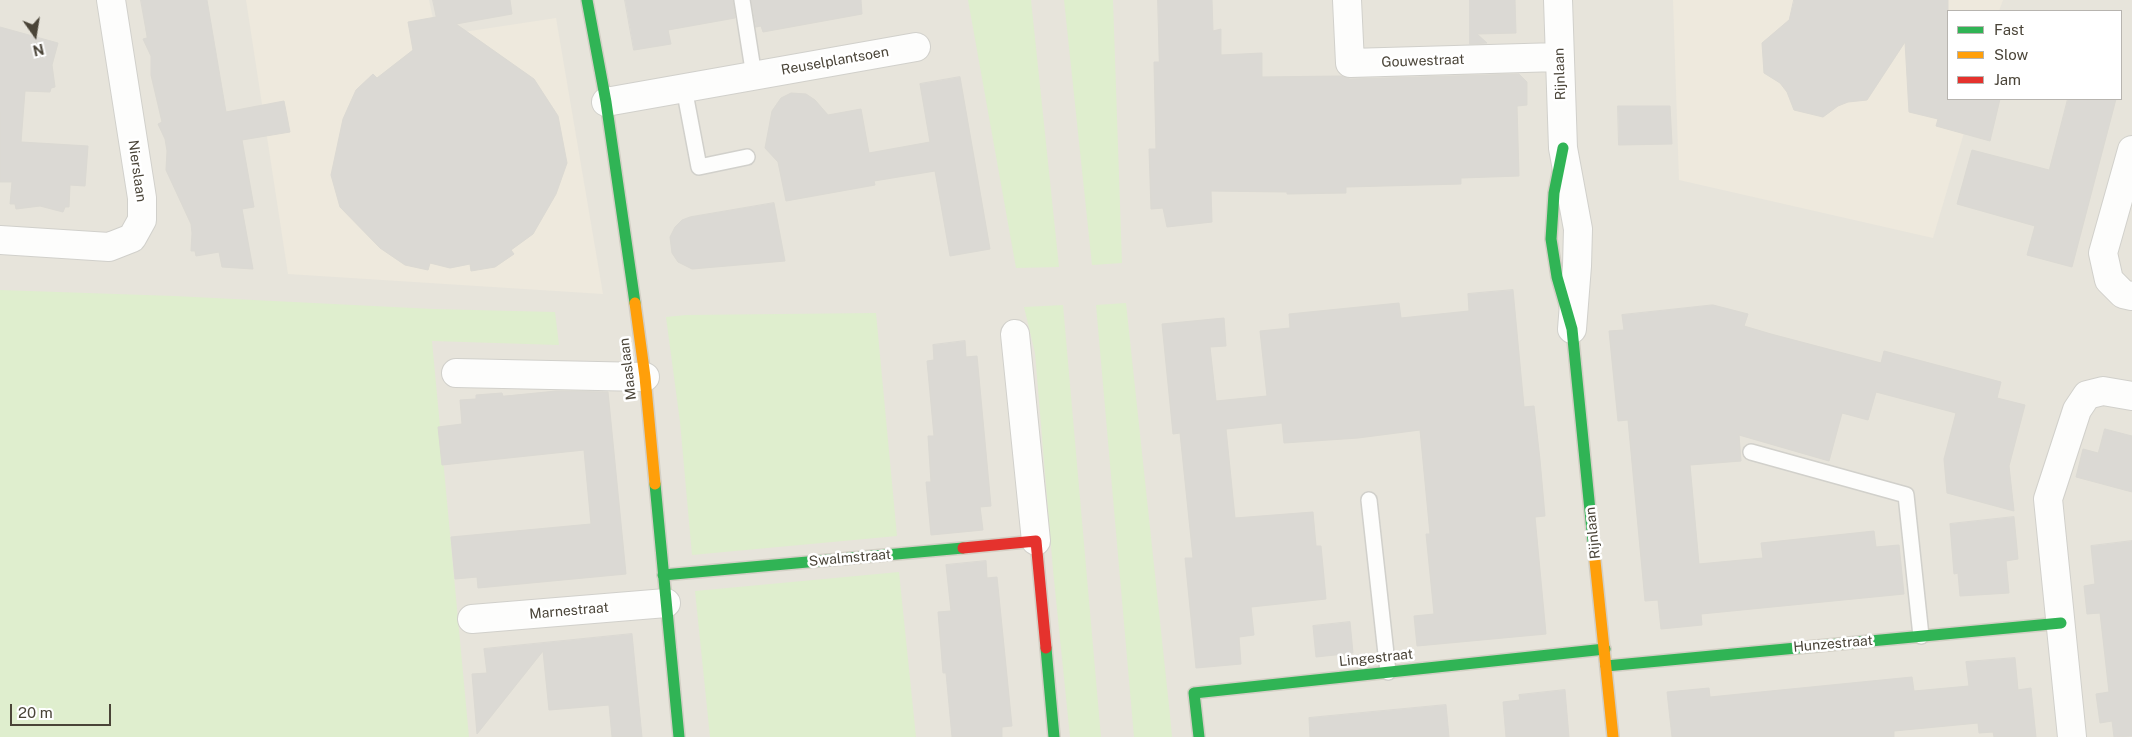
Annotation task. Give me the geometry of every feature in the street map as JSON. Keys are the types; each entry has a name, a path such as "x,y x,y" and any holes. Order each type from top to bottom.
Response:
{"street":[{"name":"Nierslaan","path":"0,240 109,247 132,238 142,220 142,198 111,0"},
{"name":"Maaslaan","path":"587,0 606,102 645,377 679,737"},
{"name":"Gouwestraat","path":"1347,0 1350,63 1559,57"},
{"name":"Rijnlaan","path":"1558,0 1563,148 1578,229 1572,328 1613,737"},
{"name":"Reuselplantsoen","path":"606,102 916,47"},
{"path":"2132,150 2103,253 2109,280 2123,294 2132,296"},
{"path":"1015,334 1054,737"},
{"path":"456,373 645,377"},
{"path":"2072,737 2048,499 2077,410 2087,395 2104,391 2132,396"},
{"name":"Swalmstraat","path":"664,574 1036,541"},
{"name":"Marnestraat","path":"472,619 666,603"},
{"name":"Hunzestraat","path":"1606,666 2061,623"},
{"name":"Lingestraat","path":"1199,737 1194,693 1605,649"}],"lane":[{"path":"742,0 754,76"},
{"path":"684,88 699,167 747,158"},
{"path":"1751,452 1906,495 1921,636"},
{"path":"1369,500 1388,672"}],"shaded area":[{"path":"0,0 2132,0 2132,737 0,737"},
{"path":"246,0 429,0 437,36 556,18 603,294 288,274"},
{"path":"1673,0 2003,0 1999,10 1947,10 1947,100 1974,100 1933,238 1679,180"}],"green space":[{"path":"968,0 1031,0 1059,267 1016,268"},
{"path":"1064,0 1113,0 1122,263 1092,265"},
{"path":"0,290 174,296 433,309 555,312 559,345 432,341 469,737 0,737"},
{"path":"1126,303 1172,737 1134,737 1096,305"},
{"path":"1063,305 1101,737 1070,737 1053,570 1035,353 1024,307"},
{"path":"876,313 897,536 692,555 680,422 666,317 686,315"},
{"path":"899,572 916,737 710,737 695,591"}],"building":[{"path":"141,0 207,0 226,112 284,101 290,132 242,140 254,207 242,209 253,269 222,267 219,252 196,256 195,251 191,251 191,224 166,170 167,151 165,139 158,124 162,122 151,75 151,56 143,39 147,38"},
{"path":"433,0 510,0 512,14 456,24 534,79 558,116 567,163 556,194 533,234 511,250 514,254 495,267 471,271 470,264 450,268 430,263 428,270 405,265 380,248 340,207 331,175 343,119 356,90 373,74 377,78 413,50 408,22 436,17"},
{"path":"625,0 733,0 735,18 668,30 671,44 634,50"},
{"path":"751,0 861,0 862,14 763,32 761,26 756,27"},
{"path":"1158,0 1212,0 1213,31 1221,29 1221,55 1262,53 1262,77 1341,76 1350,79 1519,74 1527,82 1527,105 1517,106 1519,176 1461,178 1461,184 1346,187 1346,193 1287,194 1287,192 1211,191 1212,222 1167,227 1163,208 1151,209 1149,149 1156,149 1154,62 1159,62"},
{"path":"1470,0 1515,0 1516,33 1477,34 1487,43 1470,44"},
{"path":"1794,0 1948,0 1947,100 2000,100 1990,141 1936,126 1938,119 1909,112 1905,42 1867,100 1848,102 1838,106 1823,117 1794,110 1787,92 1780,83 1764,73 1762,43 1789,20"},
{"path":"0,27 58,43 52,65 55,87 51,88 50,92 25,91 21,142 88,146 85,186 70,185 69,207 65,207 63,212 40,206 16,209 15,204 10,204 12,182 0,182"},
{"path":"960,77 990,249 950,256 935,171 874,181 875,185 786,201 778,162 765,148 772,111 781,98 791,93 806,94 815,100 828,115 861,109 869,153 930,142 920,84"},
{"path":"2068,100 2116,100 2072,267 2027,255 2035,226 1957,204 1972,150 2049,170"},
{"path":"1618,106 1670,106 1672,144 1619,145"},
{"path":"774,203 785,261 692,269 678,262 672,253 670,237 675,227 682,220"},
{"path":"1513,290 1524,407 1534,406 1540,460 1545,516 1535,517 1546,634 1417,646 1414,616 1434,614 1426,534 1430,534 1420,430 1358,438 1284,443 1282,423 1226,429 1235,518 1313,512 1316,546 1321,546 1326,599 1251,607 1254,635 1239,637 1241,664 1196,668 1185,558 1193,558 1180,433 1173,434 1162,324 1224,318 1226,346 1210,347 1216,401 1267,396 1260,331 1290,328 1289,314 1399,303 1401,318 1469,311 1468,294"},
{"path":"1713,305 1748,314 1744,326 1771,334 1881,363 1884,351 2001,382 1997,398 2025,405 2009,466 2014,511 1947,493 1944,459 1956,413 1876,392 1868,420 1842,413 1829,461 1739,435 1741,461 1690,465 1699,564 1763,558 1761,543 1874,531 1876,547 1899,545 1904,594 1701,614 1702,625 1661,629 1658,600 1645,601 1628,420 1618,421 1609,331 1624,330 1622,315"},
{"path":"965,341 966,357 977,356 991,506 980,507 983,530 931,535 926,482 931,482 928,436 934,436 927,361 934,360 933,345"},
{"path":"557,391 608,392 626,574 478,588 477,577 455,579 451,537 591,524 584,450 442,465 438,427 462,424 460,400 476,399 476,395 502,393 503,396"},
{"path":"2105,429 2132,436 2132,492 2076,477 2083,449 2098,453"},
{"path":"2014,517 2018,559 2006,561 2009,593 1960,596 1958,573 1954,574 1950,524"},
{"path":"2132,541 2132,736 2114,737 2112,721 2100,723 2096,694 2109,692 2100,613 2087,614 2084,586 2095,584 2091,546"},
{"path":"986,561 987,578 997,577 1012,726 1002,727 1002,737 952,737 946,673 943,673 938,612 951,611 946,565"},
{"path":"1350,622 1353,653 1316,657 1313,626"},
{"path":"632,634 642,737 612,737 609,705 549,710 543,651 477,734 472,674 487,673 484,649"},
{"path":"2015,658 2018,690 2031,688 2036,737 1994,737 1993,732 1979,733 1978,723 1894,731 1894,737 1672,737 1667,692 1709,688 1710,697 1912,677 1914,691 1969,686 1966,662"},
{"path":"1565,690 1569,737 1506,737 1503,702 1520,700 1519,695"},
{"path":"1446,705 1449,737 1310,737 1309,718"}],"traffic: fast":[{"path":"587,0 606,102 635,303"},
{"path":"1563,148 1554,193 1551,239 1557,277 1572,329 1594,551"},
{"path":"655,484 679,737"},
{"path":"663,575 963,548"},
{"path":"1606,666 2061,623"},
{"path":"1046,648 1054,737"},
{"path":"1199,737 1194,693 1605,649"}],"traffic: slow":[{"path":"635,303 645,377 655,484"},
{"path":"1594,551 1613,737"}],"traffic: jam":[{"path":"963,548 1036,541 1046,648"}]}
